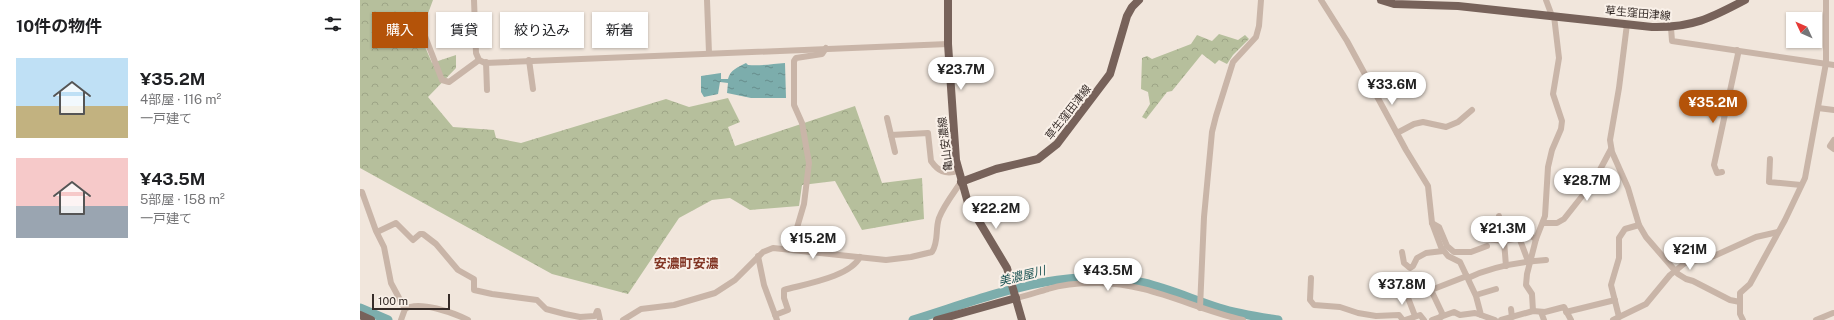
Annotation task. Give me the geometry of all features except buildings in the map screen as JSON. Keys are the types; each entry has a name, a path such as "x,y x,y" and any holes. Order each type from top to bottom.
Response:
{"main road":[{"name":"亀山安濃線","path":"948,0 948,44 953,140 958,171 974,215 1003,261 1012,284 1022,320"},
{"name":"草生窪田津線","path":"1381,0 1394,4 1458,6 1671,28 1695,24 1745,0"},
{"name":"草生窪田津線","path":"961,182 996,169 1038,158 1057,144 1110,74 1127,16 1136,1"},
{"path":"937,320 1015,296"},
{"path":"360,315 371,320"}],"street":[{"path":"474,0 476,53 479,60"},
{"path":"707,0 709,53"},
{"path":"1201,306 1204,217 1212,132 1234,62 1256,37 1259,26 1262,0"},
{"path":"1321,0 1347,41 1397,133 1428,186 1432,223 1443,251 1448,256 1460,262 1476,295 1481,315"},
{"path":"1533,311 1532,294 1528,289 1526,280 1536,239 1543,223 1546,209 1547,172 1552,150 1561,129 1562,121 1553,94 1559,58 1553,16 1546,0"},
{"path":"1743,320 1740,314 1740,293 1750,284 1802,185 1804,178 1826,63 1826,0"},
{"path":"1627,24 1618,96 1610,133 1611,149 1628,188 1639,224 1646,237 1675,270 1686,279 1693,281 1730,300 1740,302"},
{"path":"1671,28 1672,41 1834,65"},
{"path":"428,44 442,80 449,82 479,60"},
{"path":"479,60 486,62 948,44"},
{"path":"794,249 796,231 804,204 809,163 802,123 794,106 794,61 796,58 822,54 826,48"},
{"path":"1722,172 1717,173 1714,165 1738,54 1737,50"},
{"path":"529,60 533,89"},
{"path":"486,62 487,90"},
{"path":"1818,108 1834,110"},
{"path":"1397,133 1414,124 1423,122 1446,128 1458,122 1472,110"},
{"path":"1710,111 1724,114"},
{"path":"887,118 895,152"},
{"path":"891,135 928,133 931,161 933,164 941,172 952,173 958,171"},
{"path":"1834,140 1830,146 1834,149"},
{"path":"1543,223 1557,223 1564,219 1574,204 1591,184 1611,149"},
{"path":"1770,159 1769,182 1802,185"},
{"path":"623,320 641,309 674,305 714,293 735,280 758,256 774,248 892,259 932,252 937,242 940,216 961,182"},
{"path":"360,192 362,192 384,247 391,282 405,309 401,320"},
{"path":"1499,216 1504,241 1506,266"},
{"path":"377,232 396,223 413,240 420,234 423,234 436,244 458,270 474,280 474,290 537,300 546,309 580,317 594,316 598,311 600,320"},
{"path":"1432,223 1439,227 1447,246 1454,252 1471,252 1487,246"},
{"path":"1514,224 1530,261"},
{"path":"1639,224 1625,229 1619,238 1619,258 1611,285 1615,300 1616,318 1646,304 1675,270 1685,263 1714,256 1756,237 1778,232"},
{"path":"1486,239 1504,241 1519,236 1529,235 1536,239"},
{"path":"1402,252 1404,263 1410,268 1413,266 1417,258 1426,253 1443,251"},
{"path":"758,256 769,303 776,318 788,310 784,290 836,275 851,268 860,257"},
{"path":"1441,317 1442,313 1431,290 1483,271 1530,261 1546,260"},
{"path":"1311,278 1310,300 1314,305 1340,307 1358,313 1376,316 1399,315 1404,320 1420,315 1424,320"},
{"path":"1015,296 1067,285 1104,283 1145,289 1243,320"},
{"path":"1476,295 1496,289"},
{"path":"1405,290 1415,316"},
{"path":"1566,312 1615,300"},
{"path":"405,309 424,307 438,308 468,320"},
{"path":"1501,320 1515,318 1533,311 1545,312 1564,307 1571,320"},
{"path":"1511,309 1515,318"},
{"path":"1432,320 1454,312 1460,315 1481,315 1495,320"},
{"path":"1541,312 1544,320"},
{"path":"1816,320 1833,312"},
{"path":"1830,320 1833,312"},
{"path":"1626,313 1628,320"}],"green space":[{"path":"360,0 433,0 428,13 428,12 372,12 372,48 426,48 432,63 456,55 456,68 428,97 453,127 494,130 496,138 521,143 666,99 689,107 728,98 740,122 728,127 735,146 855,106 882,183 922,178 924,219 862,230 835,181 802,185 799,206 750,210 730,198 712,200 679,218 628,294 552,274 360,168"},
{"path":"1219,34 1238,40 1245,35 1249,39 1233,55 1227,64 1219,60 1215,64 1202,54 1172,91 1167,92 1146,119 1142,117 1150,104 1148,92 1141,89 1142,58 1147,56 1152,59 1191,44 1197,35 1212,41"}],"water":[{"path":"746,63 748,65 758,65 785,63 786,98 751,98 727,93 728,83 720,82 718,94 704,97 701,92 701,76 721,73 721,79 728,79 732,71"}],"waterway":[{"name":"美濃屋川","path":"913,320 998,293 1056,280 1085,278 1114,278 1144,283 1226,310 1278,320"},
{"name":"美濃屋川","path":"360,308 388,320"}],"district":[{"name":"安濃町安濃","path":"686,263"}]}
